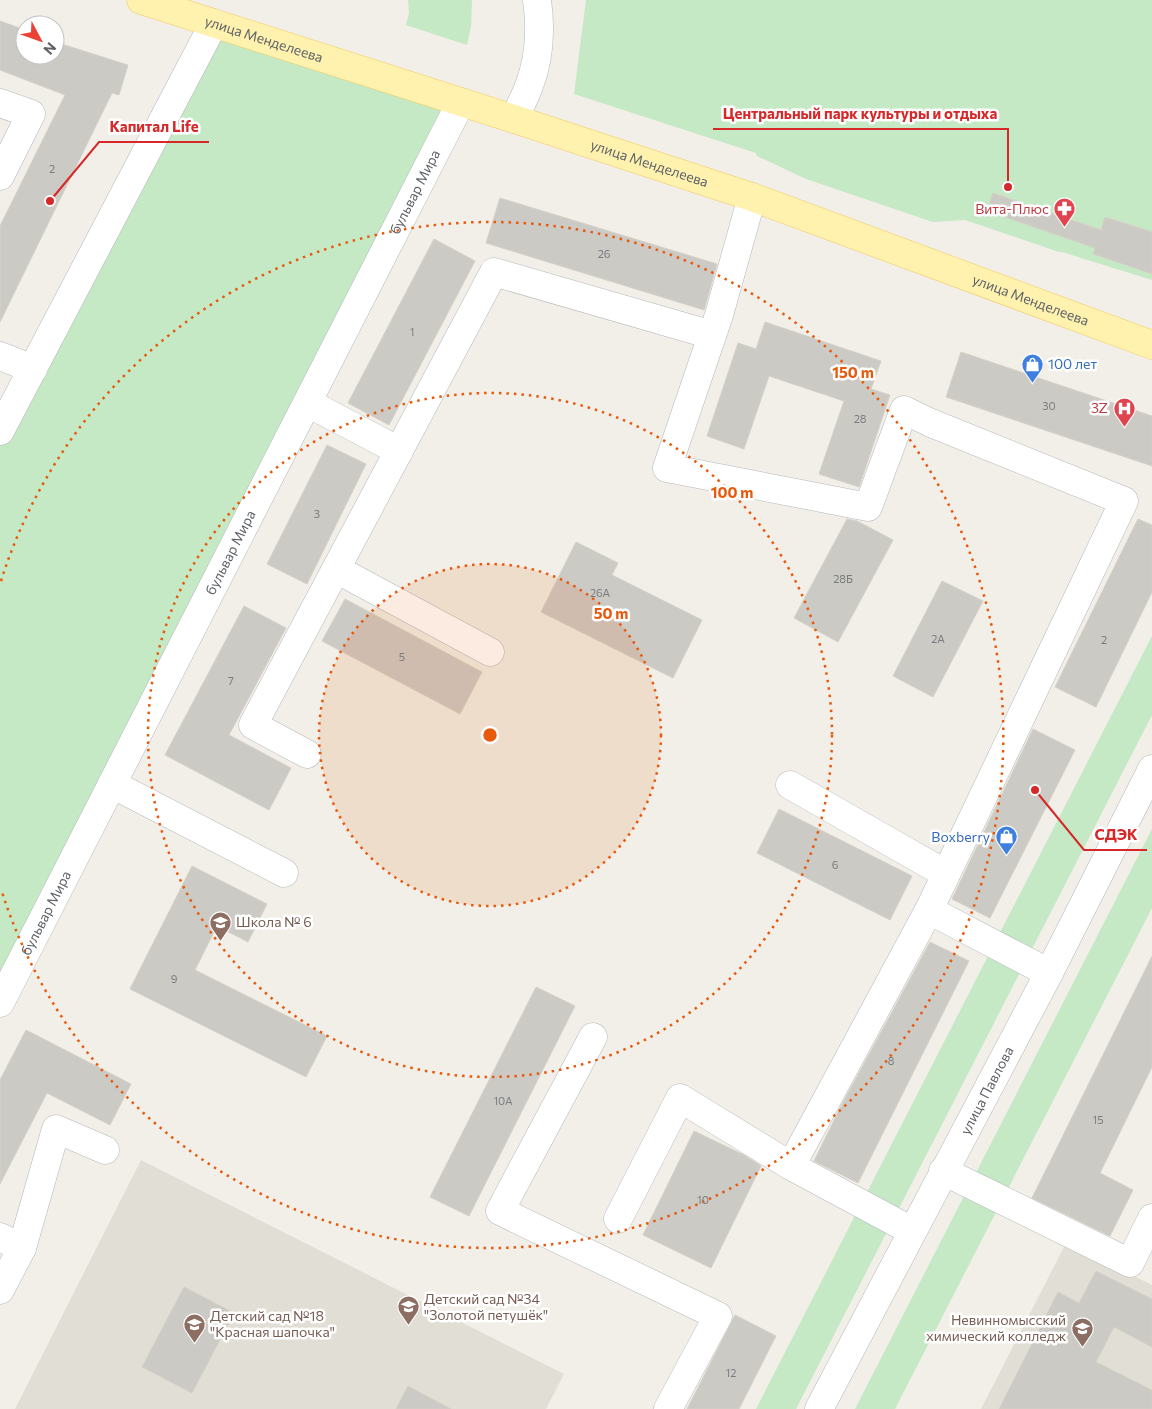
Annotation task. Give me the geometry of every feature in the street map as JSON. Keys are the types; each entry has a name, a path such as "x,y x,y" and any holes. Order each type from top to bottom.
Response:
{"main road":[{"name":"улица Менделеева","path":"141,0 199,13 461,102 752,197 1152,345"}],"street":[{"path":"514,118 529,86 538,56 540,24 538,0"},
{"path":"0,431 32,369 199,13"},
{"name":"бульвар Мира","path":"0,1003 461,102"},
{"path":"0,103 32,114 0,176"},
{"path":"752,197 712,335 667,468 868,507 904,410 931,424 1124,501 929,910 791,1166"},
{"path":"307,754 253,725 494,272 712,335"},
{"path":"0,356 32,369"},
{"path":"308,402 399,451"},
{"path":"336,569 490,652"},
{"name":"улица Павлова","path":"819,1409 1049,973 1152,769"},
{"path":"112,784 284,873"},
{"path":"790,785 946,874"},
{"path":"929,910 1049,973"},
{"path":"592,1037 500,1211 718,1316 668,1409"},
{"path":"618,1219 680,1098 791,1166 912,1231"},
{"path":"0,1290 11,1243 56,1129 105,1150"},
{"path":"943,1171 1130,1263 1152,1218"}],"shaded area":[{"name":"Детский сад №18 \"Красная шапочка\"","path":"141,1160 564,1374 546,1409 15,1409"},
{"name":"Невинномысский химический колледж","path":"1066,1243 1152,1285 1152,1409 981,1409"}],"green space":[{"path":"408,0 472,0 471,26 467,45 406,25 409,13"},
{"path":"586,0 1152,0 1152,280 1059,252 965,220 933,222 806,179 757,156 756,153 574,94"},
{"path":"214,23 461,102 0,1003 0,432"},
{"path":"1152,636 1152,715 796,1409 756,1409"},
{"path":"1152,829 1152,908 895,1409 855,1409"}],"building":[{"path":"0,21 15,26 15,65 65,65 65,45 128,65 119,95 112,93 0,322 0,226 65,95 0,70"},
{"path":"993,193 1101,230 1105,217 1152,232 1152,274 1093,254 1095,248 987,211"},
{"path":"500,198 717,264 704,310 486,243"},
{"path":"434,239 475,261 389,425 348,403"},
{"path":"765,322 881,361 871,389 890,395 859,487 819,474 844,401 769,376 744,449 707,436 738,343 756,349"},
{"path":"961,352 1152,416 1152,466 946,397"},
{"path":"327,445 366,464 307,584 267,564"},
{"path":"847,519 857,521 893,540 838,642 794,618"},
{"path":"1138,519 1152,525 1152,592 1096,707 1055,687"},
{"path":"576,542 618,563 612,575 702,620 673,678 541,612"},
{"path":"942,581 983,601 933,697 893,676"},
{"path":"345,599 482,672 460,714 322,641"},
{"path":"244,606 286,628 229,735 291,768 269,810 165,755"},
{"path":"1033,729 1075,750 990,918 952,899"},
{"path":"779,809 912,876 890,920 757,853"},
{"path":"192,866 267,904 248,942 217,926 195,970 327,1036 306,1077 130,989"},
{"path":"930,942 969,961 858,1183 814,1161 842,1104"},
{"path":"1152,956 1152,1067 1100,1173 1133,1190 1110,1236 1032,1198"},
{"path":"536,987 575,1006 469,1216 430,1197"},
{"path":"26,1030 131,1084 110,1125 47,1093 0,1184 0,1080"},
{"path":"694,1131 744,1155 761,1166 711,1268 643,1235"},
{"name":"Невинномысский химический колледж","path":"1096,1271 1152,1299 1152,1347 1114,1327 1096,1362 1152,1390 1152,1409 999,1409 1058,1292 1079,1303"},
{"path":"184,1287 234,1313 192,1393 142,1367"},
{"path":"735,1315 776,1336 739,1409 687,1409"},
{"path":"408,1386 451,1409 396,1409"}],"place":[{"name":"Центральный парк культуры и отдыха","path":"1008,187"},
{"name":"Капитал Life","path":"50,201"},
{"name":"Вита-Плюс","path":"1065,228"},
{"name":"100 лет","path":"1032,383"},
{"name":"3Z","path":"1124,427"},
{"name":"СДЭК","path":"1035,790"},
{"name":"Boxberry","path":"1006,856"},
{"name":"Школа № 6","path":"220,941"},
{"name":"Детский сад №34 \"Золотой петушёк\"","path":"408,1326"},
{"name":"Детский сад №18 \"Красная шапочка\"","path":"194,1343"},
{"name":"Невинномысский химический колледж","path":"1082,1347"}]}
